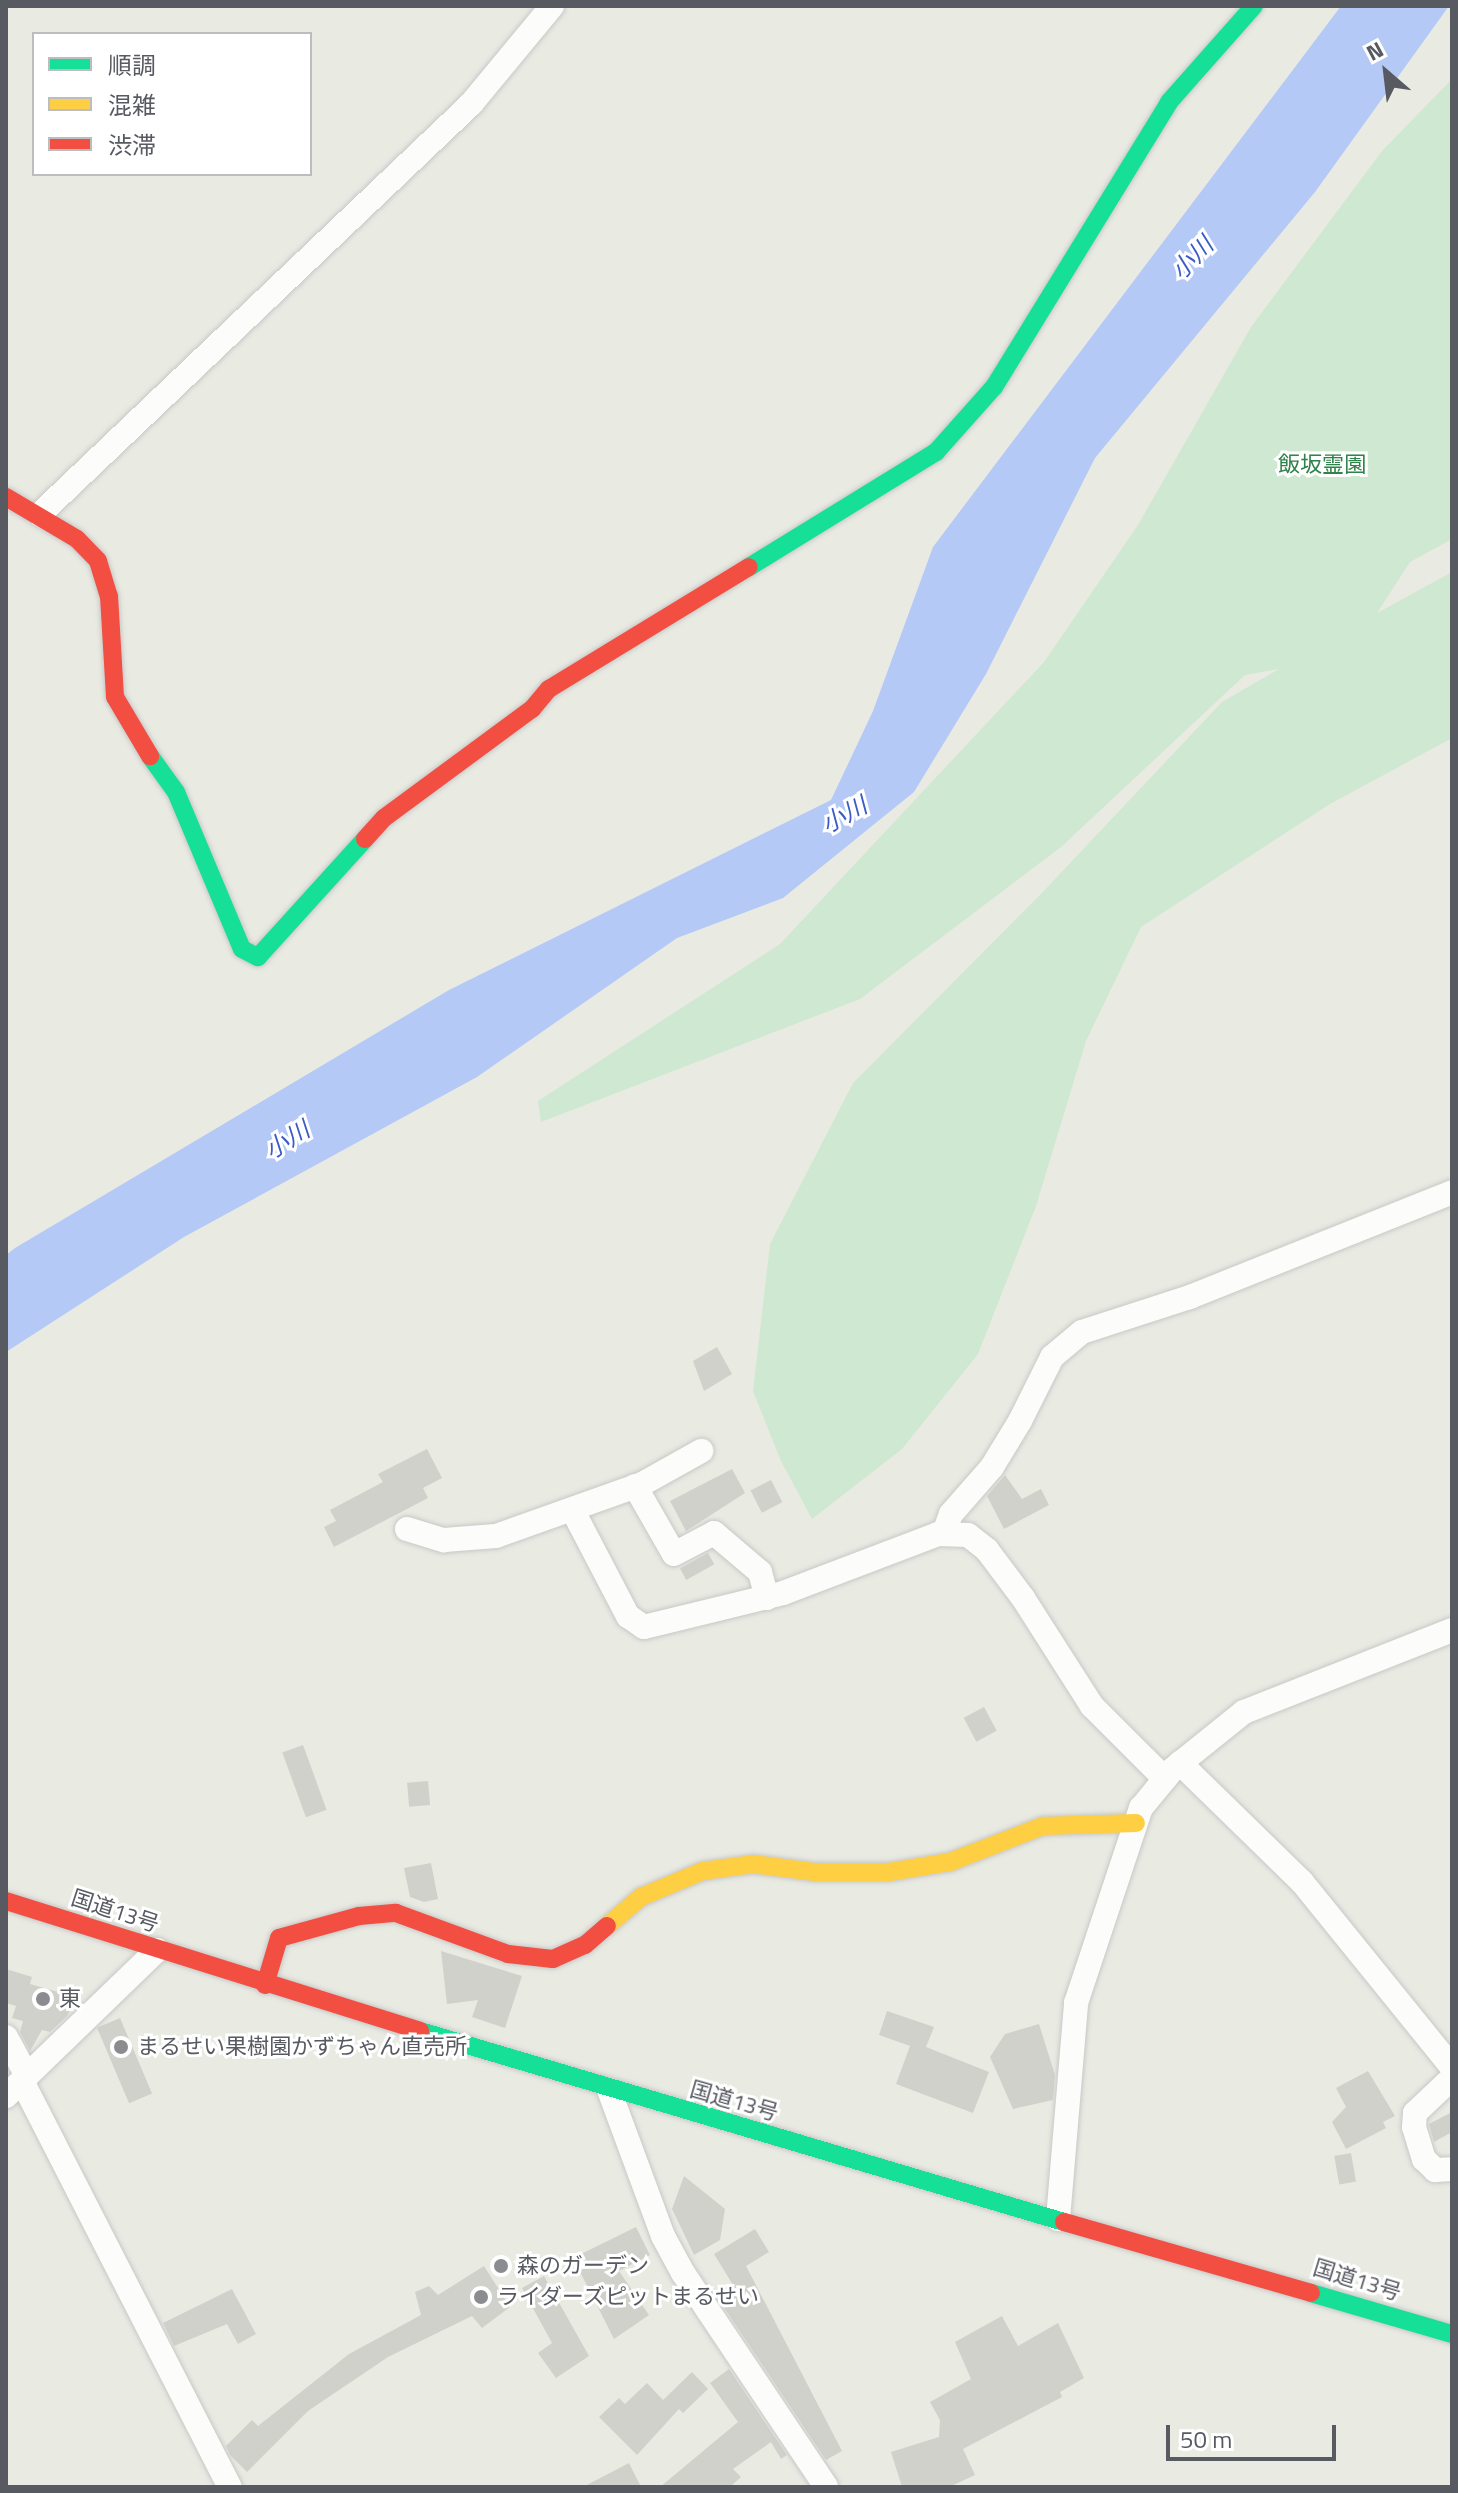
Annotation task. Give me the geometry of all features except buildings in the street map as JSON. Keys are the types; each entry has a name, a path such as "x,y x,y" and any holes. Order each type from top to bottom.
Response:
{"main road":[{"path":"6,497 40,514 88,548 102,569 109,596 115,697 176,792 242,949 258,957 384,818 532,709 549,689 936,452 994,387 1169,102 1254,6"},
{"path":"265,1985 279,1938 359,1916 396,1913 508,1954 553,1959 585,1945 641,1897 703,1871 753,1864 815,1872 889,1872 950,1862 1043,1826 1136,1823"},
{"name":"国道13号","path":"6,1901 265,1985 609,2090 1452,2334"}],"street":[{"path":"40,514 471,104 552,6"},
{"path":"944,1533 951,1514 1006,1444 1052,1357 1082,1332 1190,1297 1452,1192"},
{"path":"407,1529 444,1540 472,1540 573,1511 635,1486 701,1451"},
{"path":"635,1486 674,1554 714,1533 760,1572 767,1598"},
{"path":"573,1511 634,1624 671,1622 767,1598 944,1533 968,1535 987,1550 1092,1706 1302,1882 1452,2067"},
{"path":"1058,2219 1076,2003 1136,1823 1172,1771 1244,1712 1452,1630"},
{"path":"18,2084 157,1950"},
{"path":"6,2037 18,2084 230,2487"},
{"path":"1452,2078 1415,2113 1414,2127 1424,2159 1435,2170 1452,2169"},
{"path":"609,2090 663,2236 683,2273 826,2487"}],"green space":[{"name":"飯坂霊園","path":"1452,79 1452,539 1410,562 1377,613 1452,572 1452,738 1330,804 1141,927 1086,1041 1036,1206 978,1354 902,1449 812,1519 781,1461 753,1391 770,1244 853,1083 1039,896 1222,702 1279,669 1245,675 1061,847 860,999 541,1122 538,1101 780,944 1044,662 1138,525 1251,327 1382,151"}],"water":[{"name":"小川","path":"1341,6 1449,6 1315,192 1095,458 986,674 914,792 783,898 677,938 477,1077 184,1237 6,1352 6,1255 15,1248 449,990 831,800 873,711 933,547"}],"traffic: fast":[{"path":"749,567 936,452 994,387 1169,102 1254,6"},
{"path":"150,756 176,792 242,949 258,957 365,839"},
{"path":"420,2031 1064,2222"},
{"path":"1311,2293 1452,2334"}],"traffic: slow":[{"path":"607,1926 641,1897 703,1871 753,1864 815,1872 889,1872 950,1862 1043,1826 1136,1823"}],"traffic: jam":[{"path":"6,497 77,539 98,561 109,596 115,697 150,756"},
{"path":"365,839 384,818 532,709 549,689 749,567"},
{"path":"6,1901 420,2031"},
{"path":"265,1985 279,1938 359,1916 396,1913 508,1954 553,1959 585,1945 607,1926"},
{"path":"1064,2222 1311,2293"}],"place":[{"name":"東","path":"43,1999"},
{"name":"まるせい果樹園かずちゃん直売所","path":"121,2047"},
{"name":"森のガーデン","path":"501,2266"},
{"name":"ライダーズピットまるせい","path":"481,2297"}]}
